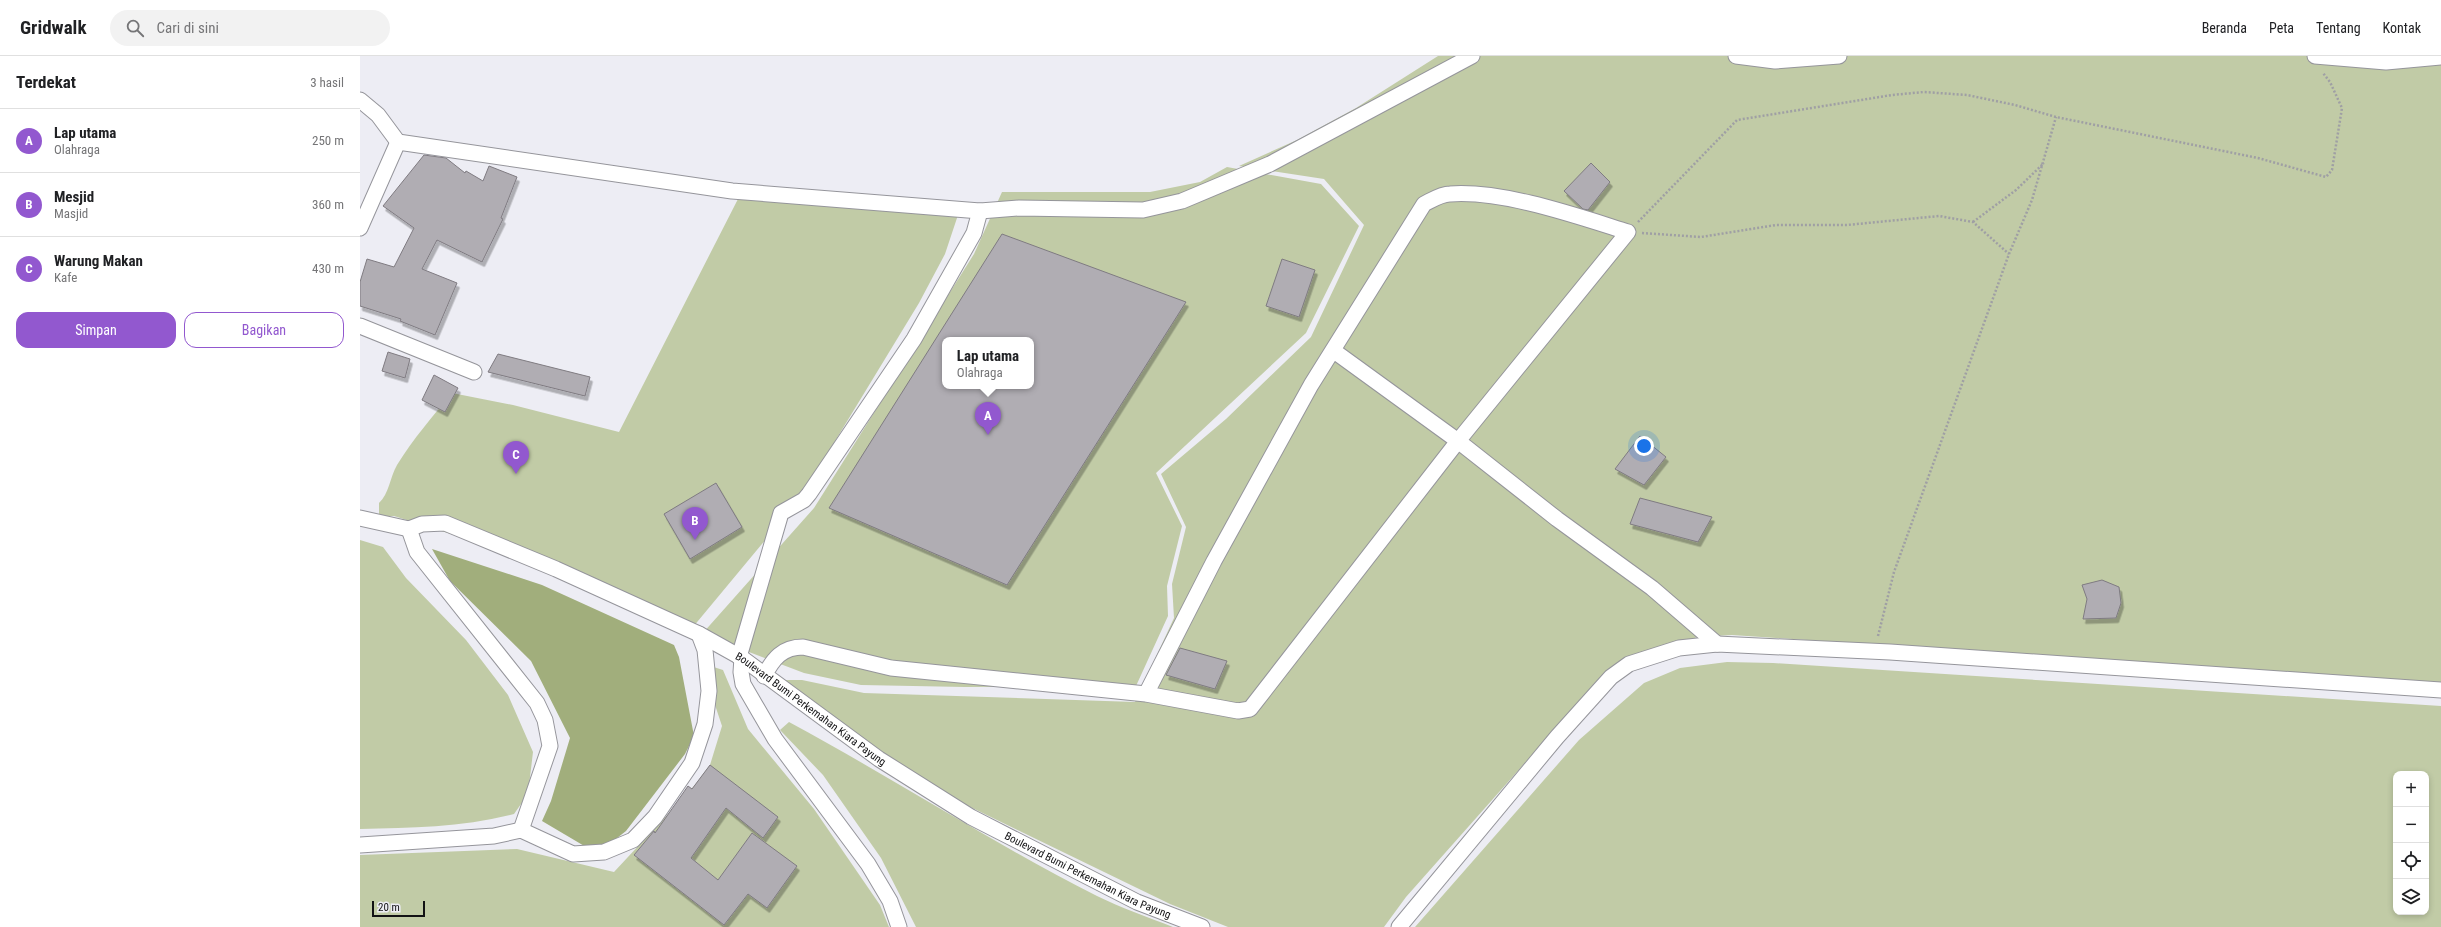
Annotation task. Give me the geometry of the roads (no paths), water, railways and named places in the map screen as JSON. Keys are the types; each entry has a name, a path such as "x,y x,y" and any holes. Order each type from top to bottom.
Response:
{"street":[{"path":"360,100 378,115 398,142 732,191 980,211 1019,208 1143,210 1182,201 1270,164 1472,56"},
{"path":"1736,56 1775,60 1838,56"},
{"path":"2315,56 2386,62 2441,57"},
{"path":"360,228 398,142"},
{"path":"764,676 774,658 792,647 803,647 890,668 1146,694 1238,711 1250,709 1458,441 1628,232 1557,210 1490,197 1449,194 1437,197 1424,204 1334,351 1311,385 1218,554 1146,694"},
{"path":"900,927 890,901 868,864 775,739 743,684 740,672 740,657 778,519 787,508 804,500 809,494 914,339 974,233 980,211"},
{"path":"360,326 403,345 474,372"},
{"path":"1334,351 1458,441 1557,519 1661,595 1717,644"},
{"path":"360,518 409,529 418,552 537,703 546,720 550,746 521,830"},
{"name":"Boulevard Bumi Perkemahan Kiara Payung","path":"409,529 422,524 445,523 556,569 699,634 740,657 879,759 971,817 1137,902 1202,927"},
{"path":"360,845 494,836 521,830 574,854 604,852 633,840 655,817 692,763 705,724 709,691 705,650 699,634"},
{"path":"1399,927 1557,737 1611,677 1630,664 1680,648 1717,644 1874,652 2441,690"}],"place":[{"name":"Lap utama","path":"988,435"},
{"name":"Warung Makan","path":"516,474"},
{"name":"Mesjid","path":"695,540"}]}
